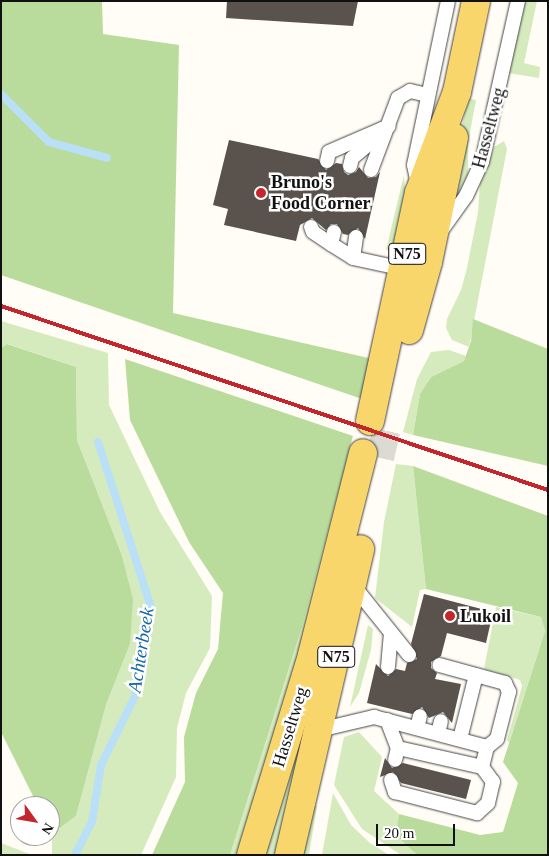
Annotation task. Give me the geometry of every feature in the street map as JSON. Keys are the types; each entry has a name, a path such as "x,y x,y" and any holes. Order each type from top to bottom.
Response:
{"main road":[{"name":"Hasseltweg","path":"457,92 456,129 432,244 378,424 419,193 457,92 476,1"},
{"name":"Hasseltweg","path":"251,855 372,455 352,584 289,855"}],"lane":[{"name":"Hasseltweg","path":"419,193 414,165 448,1"},
{"name":"Hasseltweg","path":"432,244 466,196 482,162 518,1"},
{"path":"371,170 398,98 410,91 428,95"},
{"path":"326,161 328,152 389,126"},
{"path":"350,166 352,158 389,126"},
{"path":"311,227 313,232 333,238 353,258 404,269"},
{"path":"353,258 356,237"},
{"path":"352,584 409,655"},
{"path":"388,667 391,633"},
{"path":"438,665 452,676 476,675 505,682 509,692 497,739 487,747 482,767"},
{"path":"460,739 476,675"},
{"path":"319,730 387,715 440,727 460,739 487,747"},
{"path":"387,715 397,754 482,767 493,782 488,803 477,813 396,792 390,780"}],"green space":[{"path":"1,1 102,1 103,34 179,45 173,313 373,359 365,400 1,275"},
{"path":"524,1 537,1 524,63 540,67 539,78 508,73"},
{"path":"468,98 476,100 468,143 468,179 459,197 445,210"},
{"path":"504,141 507,149 469,347 452,340 446,328 447,319 461,290 467,268 478,212 480,183 494,147"},
{"path":"404,175 407,218 395,251 386,250"},
{"path":"473,319 548,349 548,466 413,435 420,394 431,377 464,361 471,341"},
{"path":"1,321 108,353 109,405 160,512 212,596 210,648 186,693 177,728 176,777 141,855 52,855 52,846 60,846 60,828 76,816 106,705 130,644 121,553 77,440 76,367 8,344 1,348"},
{"path":"7,344 76,367 77,440 121,553 133,599 130,644 106,705 76,816 60,828 60,796 33,796 1,732 1,348"},
{"path":"449,350 466,356 464,361 431,377 420,394 413,435 403,432 417,379 431,352"},
{"path":"125,359 353,436 302,627 230,855 152,855 185,782 184,737 196,693 218,649 223,593 189,542 130,420"},
{"path":"348,452 356,455 335,542 238,855 230,855 302,627"},
{"path":"396,464 413,466 426,589 420,590 412,627 375,598 384,522"},
{"path":"413,466 548,516 548,855 417,855 396,835 399,814 480,835 503,832 518,783 503,762 545,631 541,617 426,589"},
{"path":"496,607 541,617 545,631 509,743 507,740 522,686 520,680 484,669"},
{"path":"368,625 373,629 371,650 359,693 350,707"},
{"path":"325,660 278,855 258,855"},
{"path":"359,732 382,757 374,791 399,814 397,835 417,855 401,855 362,829 334,785 344,737"},
{"path":"333,793 351,825 370,843 389,855 322,855"},
{"path":"313,805 317,806 309,855 301,855"},
{"path":"1,843 32,855 1,855"}],"building":[{"path":"227,1 358,1 353,26 226,18"},
{"name":"Bruno's Food Corner","path":"229,140 318,159 326,170 336,163 342,164 344,172 348,175 356,172 359,167 368,178 376,177 380,172 365,239 358,228 348,235 343,234 337,224 331,224 326,230 312,218 300,225 296,241 224,225 228,209 213,205"},
{"path":"424,594 493,612 486,643 447,633 441,656 431,662 431,668 437,673 435,679 461,684 452,723 443,712 429,718 422,707 412,714 367,703 376,664 388,676 396,669 405,671 407,663 417,659 411,644"},
{"path":"385,758 392,768 403,763 471,780 466,799 401,783 393,772 380,777"}],"waterway":[{"name":"Achterbeek","path":"1,94 49,142 107,158"},
{"name":"Achterbeek","path":"75,855 92,822 101,765 135,696 150,604 98,442"}],"tunnel":[{"path":"380,458 387,427"}],"railway":[{"path":"1,306 548,490"}],"place":[{"name":"Bruno's Food Corner","path":"261,193"},
{"name":"Lukoil","path":"450,616"}]}
